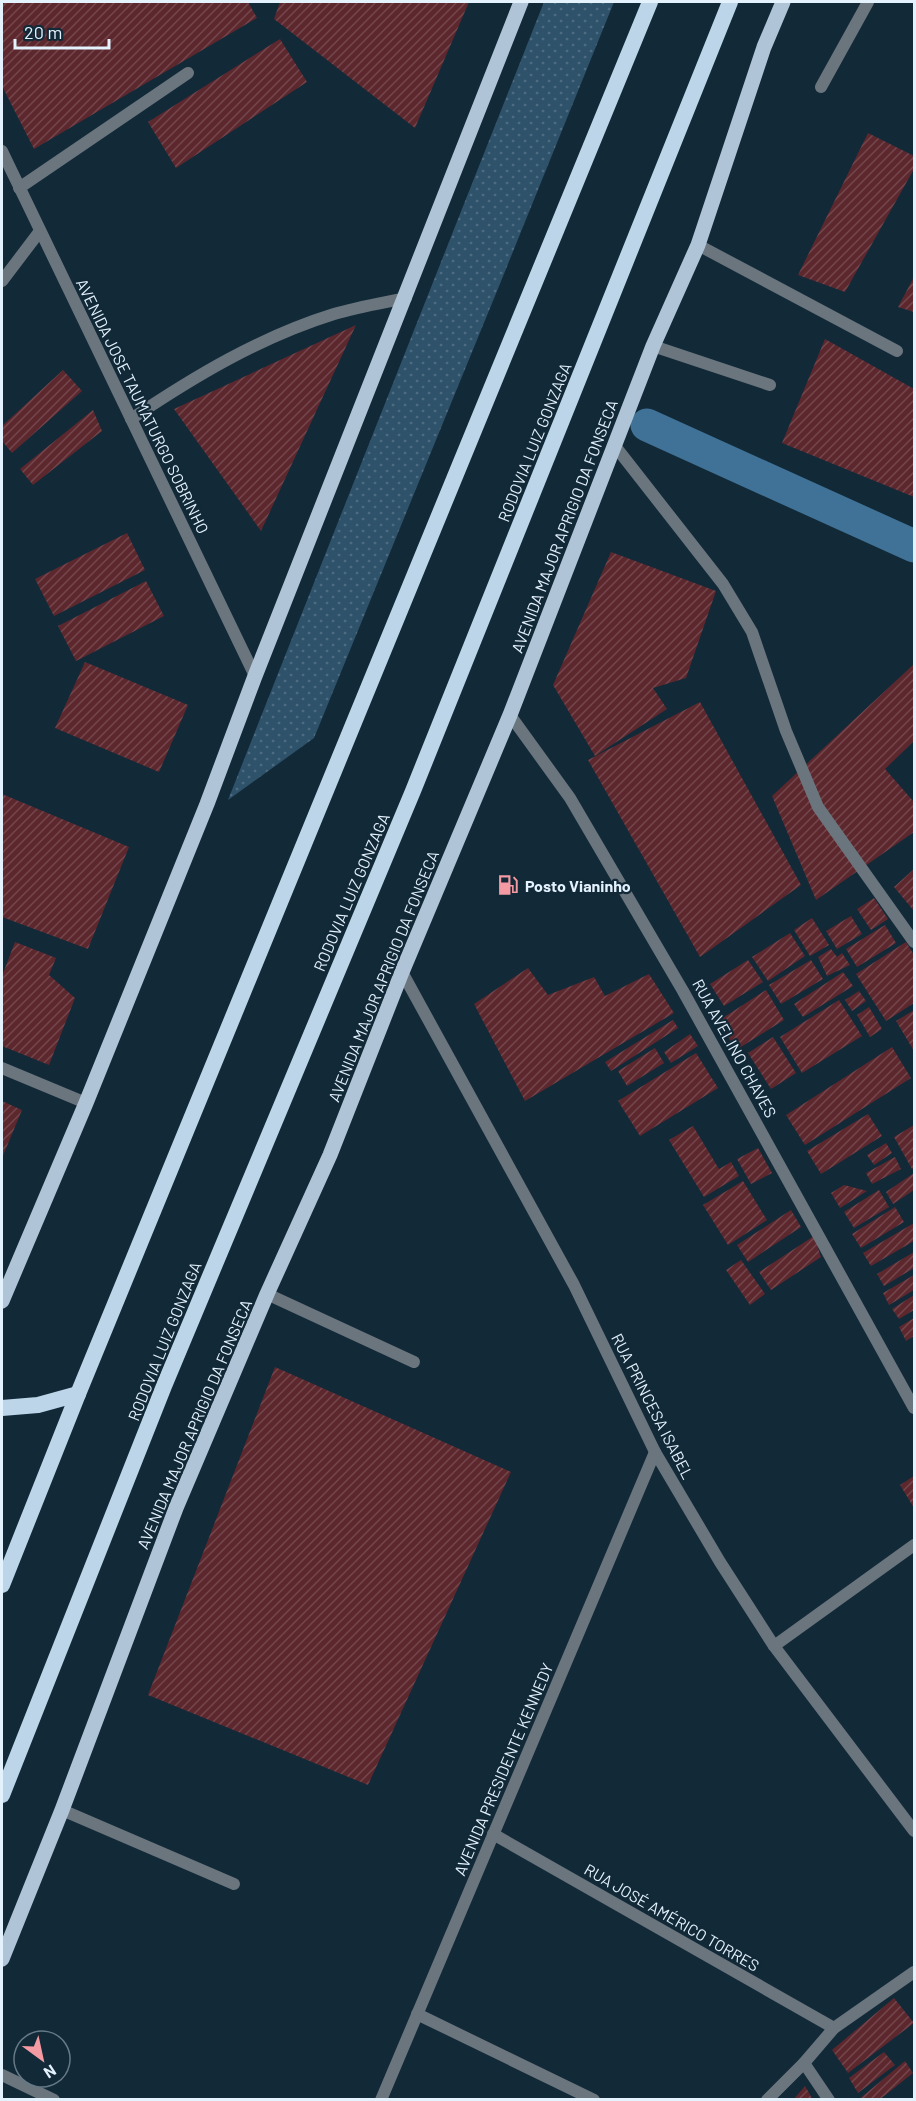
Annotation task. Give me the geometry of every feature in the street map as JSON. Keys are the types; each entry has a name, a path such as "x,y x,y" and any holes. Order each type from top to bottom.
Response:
{"highway":[{"path":"2,1585 78,1394 650,2"},
{"name":"RODOVIA LUIZ GONZAGA","path":"2,1795 164,1386 413,791 730,2"},
{"path":"2,1408 38,1405 78,1394"}],"main road":[{"path":"2,1301 86,1104 207,804 255,676 521,2"},
{"name":"AVENIDA MAJOR APRIGIO DA FONSECA","path":"2,1959 62,1810 176,1508 267,1294 330,1155 402,972 510,715 653,346 698,245 765,47 783,2"}],"street":[{"path":"820,87 868,2"},
{"path":"19,189 188,73"},
{"name":"AVENIDA JOSE TAUMATURGO SOBRINHO","path":"2,151 255,676"},
{"path":"2,281 40,231"},
{"path":"698,245 897,351"},
{"path":"131,419 184,384 244,350 335,314 406,298"},
{"path":"653,346 771,385"},
{"path":"615,446 728,593 752,632 786,732 818,807 915,942"},
{"name":"RUA AVELINO CHAVES","path":"510,715 570,798 683,991 915,1408"},
{"name":"RUA PRINCESA ISABEL","path":"402,972 574,1285 655,1452 720,1562 774,1646 915,1831"},
{"path":"2,1068 86,1104"},
{"path":"267,1294 414,1362"},
{"name":"AVENIDA PRESIDENTE KENNEDY","path":"381,2100 655,1452"},
{"path":"774,1646 915,1545"},
{"path":"62,1810 234,1884"},
{"name":"RUA JOSÉ AMÉRICO TORRES","path":"494,1834 834,2028"},
{"path":"767,2100 804,2063 834,2028 915,1972"},
{"path":"417,2014 594,2100"},
{"path":"804,2063 829,2100"},
{"path":"2,2074 54,2100"}],"shaded area":[{"path":"544,2 614,2 314,738 228,800"}],"building":[{"path":"2,2 248,2 257,18 34,149 2,86"},
{"path":"280,2 469,2 415,128 274,19"},
{"path":"280,39 307,82 176,168 148,122"},
{"path":"868,133 914,156 914,169 845,292 798,275"},
{"path":"914,277 914,312 898,307"},
{"path":"356,325 261,531 174,409"},
{"path":"825,339 914,389 914,497 782,443"},
{"path":"63,370 82,391 12,453 2,441 2,426"},
{"path":"93,410 102,431 33,485 20,469"},
{"path":"127,533 145,570 54,616 35,579"},
{"path":"611,552 716,591 686,678 653,688 667,709 595,756 553,685"},
{"path":"146,581 164,616 76,661 58,626"},
{"path":"85,662 188,705 159,772 55,728"},
{"path":"914,664 914,741 885,769 914,802 914,832 816,900 772,796"},
{"path":"700,702 801,885 700,957 588,760"},
{"path":"2,794 129,847 88,949 2,917"},
{"path":"914,869 914,911 894,887"},
{"path":"874,898 888,919 871,930 857,909"},
{"path":"851,916 862,934 837,949 826,931"},
{"path":"812,918 829,945 810,956 794,930"},
{"path":"885,925 896,943 857,967 846,949"},
{"path":"790,933 805,956 768,981 752,957"},
{"path":"15,942 56,958 49,975 75,998 49,1065 2,1046 2,976"},
{"path":"906,942 914,955 914,1003 886,1021 856,974"},
{"path":"831,949 837,957 842,953 850,965 827,976 818,957"},
{"path":"748,960 763,982 724,1006 710,984"},
{"path":"811,960 823,979 781,1004 769,985"},
{"path":"528,968 548,995 594,977 605,996 649,974 674,1013 525,1101 474,1004"},
{"path":"843,972 853,986 803,1017 794,1004"},
{"path":"766,990 784,1020 736,1050 718,1021"},
{"path":"859,991 866,1001 852,1011 845,1000"},
{"path":"839,1000 862,1036 802,1073 780,1037"},
{"path":"869,1007 882,1029 870,1037 857,1015"},
{"path":"914,1010 914,1051 896,1021"},
{"path":"673,1020 678,1028 611,1071 605,1062"},
{"path":"690,1034 698,1046 671,1063 664,1052"},
{"path":"773,1037 796,1073 771,1089 748,1053"},
{"path":"892,1047 911,1078 805,1145 786,1115"},
{"path":"655,1048 664,1063 627,1086 618,1071"},
{"path":"696,1053 718,1088 640,1136 618,1101"},
{"path":"2,1101 22,1110 2,1158"},
{"path":"868,1114 882,1136 821,1174 807,1151"},
{"path":"914,1125 914,1168 912,1169 894,1137"},
{"path":"693,1126 719,1169 731,1162 739,1176 704,1197 669,1140"},
{"path":"886,1143 892,1153 874,1165 867,1155"},
{"path":"758,1148 772,1173 751,1184 737,1159"},
{"path":"895,1157 901,1169 872,1184 866,1173"},
{"path":"914,1173 914,1190 893,1204 886,1192"},
{"path":"743,1181 767,1220 728,1245 703,1205"},
{"path":"844,1185 867,1191 840,1208 831,1193"},
{"path":"879,1190 889,1207 854,1228 844,1212"},
{"path":"895,1207 904,1222 861,1248 852,1234"},
{"path":"791,1210 801,1227 748,1262 737,1245"},
{"path":"914,1223 914,1241 871,1266 863,1253"},
{"path":"814,1236 821,1257 771,1290 759,1272"},
{"path":"914,1252 914,1268 884,1286 877,1274"},
{"path":"741,1260 765,1294 750,1305 726,1270"},
{"path":"914,1275 914,1290 889,1305 883,1293"},
{"path":"914,1295 914,1310 899,1319 892,1309"},
{"path":"914,1318 914,1336 906,1341 899,1327"},
{"path":"275,1367 511,1472 368,1785 148,1695"},
{"path":"914,1476 914,1508 900,1485"},
{"path":"894,1998 914,2023 848,2073 832,2050"},
{"path":"884,2052 895,2065 858,2093 849,2078"},
{"path":"905,2061 913,2073 879,2100 858,2100"},
{"path":"805,2086 813,2100 793,2100"}],"waterway":[{"path":"647,425 914,546"}],"place":[{"name":"Posto Vianinho","path":"508,885"}]}
